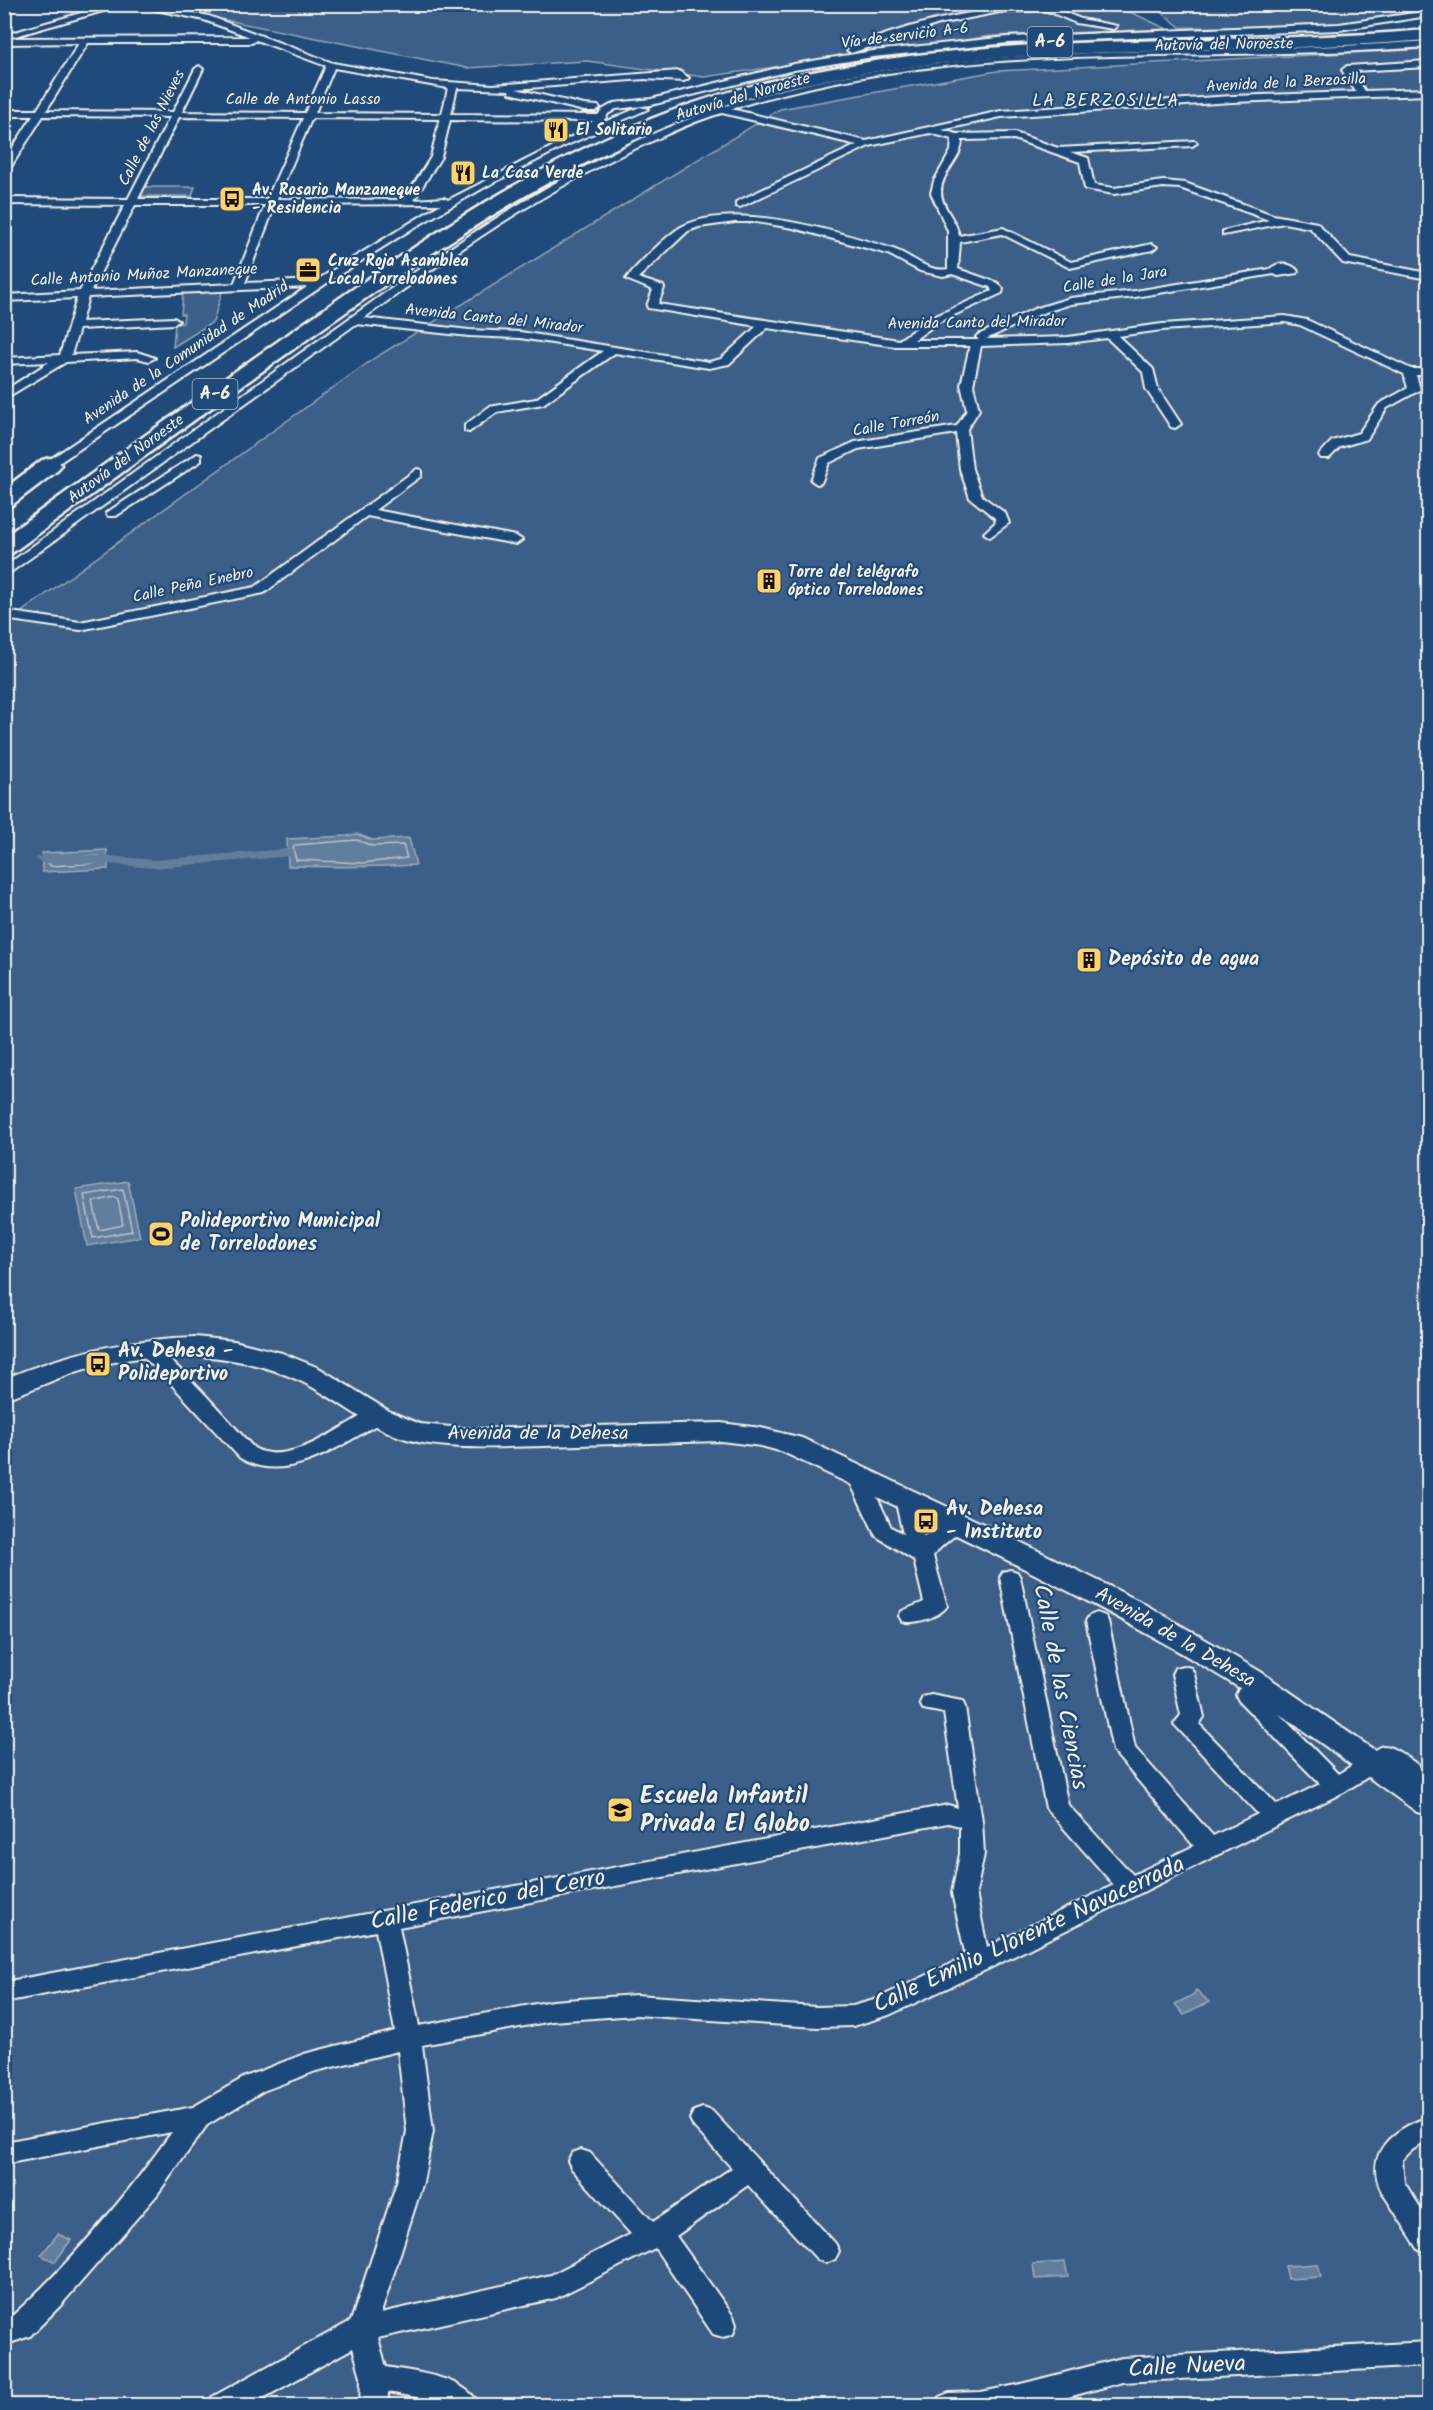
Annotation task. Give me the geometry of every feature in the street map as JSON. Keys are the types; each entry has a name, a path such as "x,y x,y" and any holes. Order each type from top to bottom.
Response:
{"highway":[{"name":"Autovía del Noroeste","path":"4,521 159,409 399,244 461,208 566,153 633,120 678,104 741,85 801,72 943,50 1087,40 1351,32 1428,25"},
{"name":"Autovía del Noroeste","path":"4,548 190,412 486,209 648,126 697,108 757,90 883,65 953,56 1035,50 1289,44 1428,35"},
{"path":"1035,50 1428,43"},
{"path":"4,500 50,465"}],"street":[{"path":"4,40 72,29 124,4"},
{"path":"132,4 206,18 331,65 420,82 493,88 646,76"},
{"path":"815,63 915,26 987,11 1073,4"},
{"path":"1046,7 1063,17 1116,26 1247,31"},
{"name":"Vía de servicio A-6","path":"710,87 815,63 937,46 1008,40 1339,27 1428,14"},
{"path":"4,36 72,29 85,40 266,40"},
{"path":"4,170 85,40"},
{"path":"4,573 469,238 510,212 678,125 771,95 850,78 945,64 1098,54 1359,49 1428,43"},
{"path":"1362,94 1347,70 1350,68 1428,64"},
{"path":"238,287 271,202 331,65"},
{"name":"Calle de las Nieves","path":"65,357 84,294 199,69"},
{"path":"407,203 436,157 453,86"},
{"path":"493,88 584,108 609,108 651,102 710,87"},
{"name":"Avenida de la Comunidad de Madrid","path":"4,495 426,214 577,137 658,103 710,87"},
{"name":"Avenida de la Berzosilla","path":"721,110 866,144 1001,114 1232,99 1428,92"},
{"path":"577,137 599,121 609,108"},
{"name":"Calle de Antonio Lasso","path":"4,113 600,118"},
{"path":"930,129 957,137 1015,135 1085,160 1089,187 1114,191 1163,184 1181,185 1282,220 1313,225 1347,261 1428,276"},
{"path":"953,271 955,240 951,222 940,209 937,186 958,145 957,137"},
{"path":"1052,150 1192,143"},
{"path":"740,204 866,144"},
{"path":"4,201 407,203 436,202 455,198"},
{"path":"407,203 423,207 426,214"},
{"path":"765,324 652,306 659,288 631,279 684,229 697,224 756,219 794,225 892,252 924,269 944,273 953,271 994,285 998,289 998,293 935,320 902,343"},
{"path":"1227,233 1282,220"},
{"path":"955,240 1003,231 1070,265 1152,247"},
{"name":"Calle de la Jara","path":"971,343 1038,311 1070,301 1135,294 1275,271"},
{"name":"Calle Antonio Muñoz Manzaneque","path":"4,298 321,282"},
{"name":"Avenida Canto del Mirador","path":"354,320 469,333 520,335 719,365 765,324 902,343 971,343 1068,340 1162,327 1294,319 1409,372 1428,372"},
{"path":"76,326 174,321"},
{"path":"1109,334 1149,371 1152,389 1174,423"},
{"path":"971,343 967,385 973,410 961,429 966,469 976,498 1001,516 1003,523 990,533"},
{"path":"469,428 493,410 539,402 612,350"},
{"path":"4,361 137,354 149,358"},
{"path":"4,396 65,357"},
{"path":"1409,372 1414,389"},
{"path":"1325,455 1336,444 1363,436 1383,406 1414,389 1428,391"},
{"name":"Calle Torreón","path":"817,480 824,461 855,446 961,429"},
{"path":"112,513 197,458"},
{"name":"Calle Peña Enebro","path":"4,615 80,626 258,590 417,473"},
{"path":"110,495 132,500"},
{"path":"365,512 516,540"},
{"name":"Avenida de la Dehesa","path":"4,1390 69,1363 108,1353 201,1346 278,1361 310,1375 377,1416 405,1429 472,1438 721,1431 761,1437 792,1445 856,1474 1128,1609 1379,1759 1428,1784"},
{"path":"144,1349 166,1367 247,1453 264,1461 281,1461 298,1457 377,1416"},
{"path":"856,1474 883,1531 920,1553"},
{"path":"905,1499 936,1606 910,1616"},
{"name":"Avenida de la Dehesa","path":"905,1499 942,1508 977,1521 1126,1591 1266,1670 1379,1759 1428,1803"},
{"path":"920,1553 956,1523"},
{"name":"Calle de las Ciencias","path":"1010,1577 1056,1808 1130,1887"},
{"path":"1097,1621 1124,1751 1210,1848"},
{"path":"1183,1674 1193,1717 1185,1724 1274,1816"},
{"path":"1247,1695 1336,1786"},
{"path":"932,1703 954,1707 971,1821 972,1854 964,1893 975,1949 980,1962"},
{"name":"Calle Emilio Llorente Navacerrada","path":"198,2117 254,2085 313,2061 409,2038 552,2011 636,2005 817,2017 853,2016 880,2008 980,1962 1336,1786 1379,1759"},
{"name":"Calle Federico del Cerro","path":"4,1992 948,1814 971,1821"},
{"path":"374,2406 375,2377 362,2329 410,2182 420,2131 409,2038 386,1919"},
{"path":"4,2153 198,2117"},
{"path":"4,2334 20,2327 51,2298 147,2188 198,2117"},
{"path":"703,2119 826,2251"},
{"path":"1428,2128 1403,2142 1389,2157 1391,2184 1428,2242"},
{"path":"581,2161 655,2235 723,2325"},
{"path":"222,2406 362,2329 556,2286 655,2235 750,2169"},
{"name":"Calle Nueva","path":"949,2406 1019,2402 1122,2370 1428,2354"},
{"path":"375,2377 439,2389 466,2406"}],"shaded area":[{"path":"1113,4 1167,29 992,36 704,77 587,61 467,68 150,5"},
{"path":"1428,4 1428,7 1362,22 1264,28 1180,27 1153,5"},
{"path":"1428,49 1428,2405 5,2405 5,620 10,620 373,359 780,109 997,71"},
{"path":"145,187 195,187 192,196 141,196"},
{"path":"222,292 213,322 173,347 175,324 183,323 184,314 181,314 183,293"}],"water":[{"path":"357,834 372,840 409,838 416,865 288,866 287,839"},
{"path":"107,850 108,869 42,872 42,853"},
{"path":"128,1181 140,1237 87,1246 76,1189"},
{"path":"1196,1990 1209,2002 1184,2015 1175,2004 1193,1995"},
{"path":"58,2234 71,2240 55,2262 41,2255"},
{"path":"1065,2262 1068,2277 1035,2279 1033,2264"},
{"path":"1318,2264 1321,2277 1288,2279 1285,2266"}],"waterway":[{"path":"42,859 108,860 154,864 287,853"}],"place":[{"name":"El Solitario","path":"556,130"},
{"name":"La Casa Verde","path":"463,173"},
{"name":"Av. Rosario Manzaneque - Residencia","path":"232,199"},
{"name":"Cruz Roja Asamblea Local Torrelodones","path":"308,270"},
{"name":"Torre del telégrafo óptico Torrelodones","path":"769,581"},
{"name":"Depósito de agua","path":"1089,960"},
{"name":"Polideportivo Municipal de Torrelodones","path":"161,1234"},
{"name":"Av. Dehesa - Polideportivo","path":"98,1364"},
{"name":"Av. Dehesa - Instituto","path":"926,1521"},
{"name":"Escuela Infantil Privada El Globo","path":"620,1810"}],"district":[{"name":"LA BERZOSILLA","path":"1106,101"}]}
